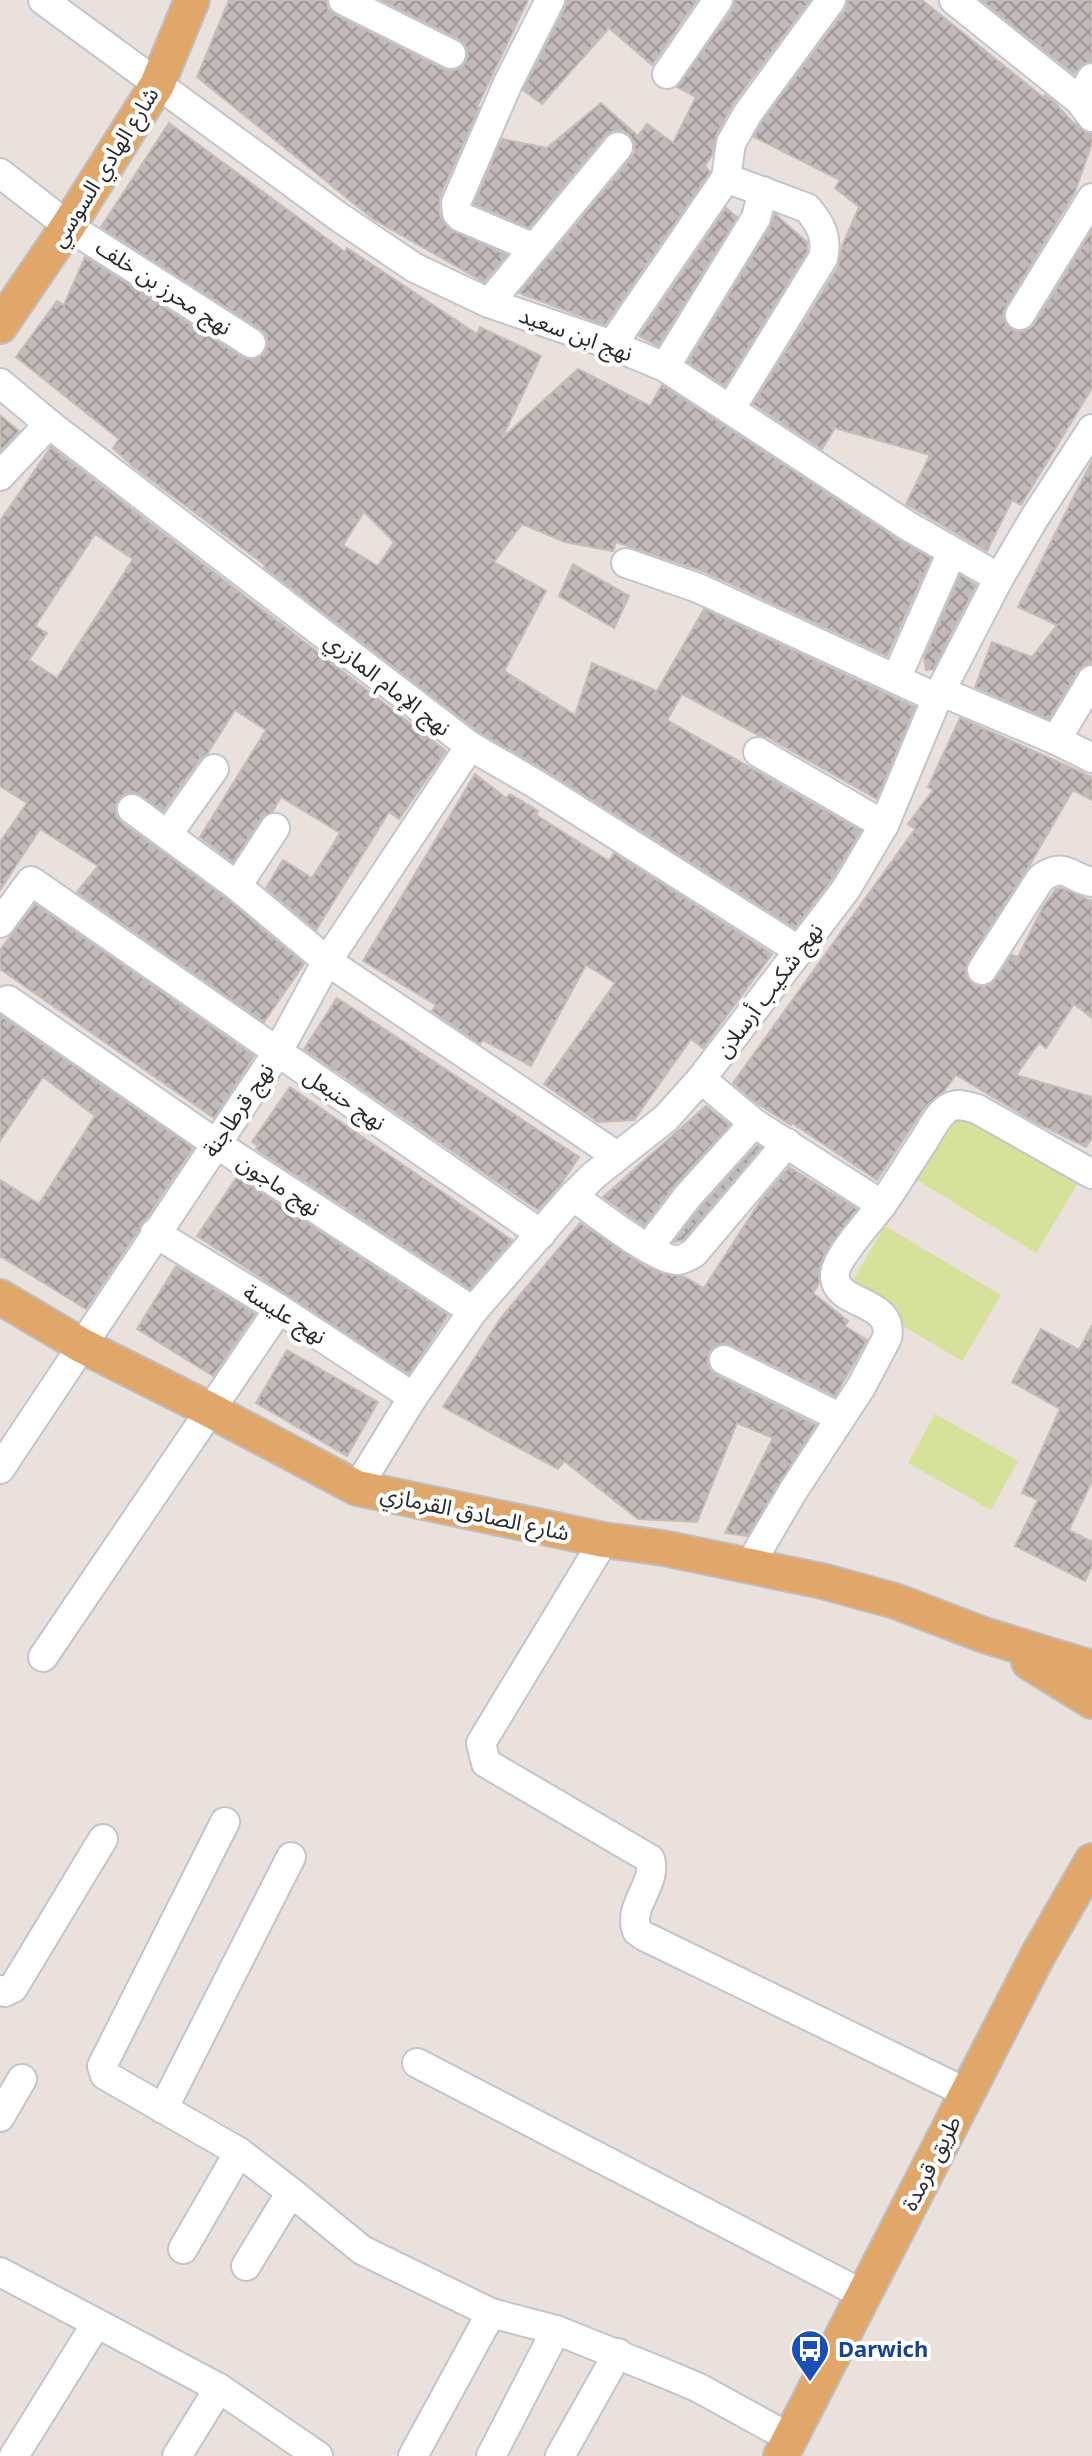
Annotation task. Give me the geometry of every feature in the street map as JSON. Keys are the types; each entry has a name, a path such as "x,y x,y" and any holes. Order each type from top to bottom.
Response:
{"main road":[{"name":"شارع الهادي السوسي","path":"0,326 157,85 192,0"},
{"name":"شارع الصادق القرمازي","path":"0,1297 81,1345 357,1488 604,1540 663,1548 822,1581 895,1601 984,1635 1092,1668"},
{"name":"شارع الصادق القرمازي","path":"984,1635 1092,1701"},
{"name":"طريق قرمدة","path":"786,2447 1038,1955 1090,1860"}],"street":[{"name":"نهج ابن سعيد","path":"43,0 339,217 415,268 489,303 612,345 665,367 731,408 824,473 999,578"},
{"path":"344,0 451,54"},
{"path":"534,248 461,217 457,213 456,203 508,83 550,0"},
{"path":"667,74 718,0"},
{"path":"612,345 726,178 731,143 748,113 831,0"},
{"path":"954,0 1088,99"},
{"path":"489,303 618,147"},
{"name":"نهج محرز بن خلف","path":"0,173 68,226 251,343"},
{"path":"726,178 807,208 823,231 826,245 823,258 731,408"},
{"path":"665,367 756,218 763,191"},
{"path":"1020,315 1092,198"},
{"name":"نهج الإمام المازري","path":"0,383 49,424 470,746 800,951"},
{"path":"0,476 49,424"},
{"name":"نهج شكيب أرسلان","path":"357,1488 413,1397 473,1311 573,1196 666,1118 701,1079 846,889 884,825 939,695 999,578 1084,459 1092,429"},
{"path":"896,679 952,552"},
{"path":"626,563 698,588 896,679 1056,740 1092,758"},
{"path":"1056,740 1092,680"},
{"name":"نهج قرطاجنة","path":"0,1469 277,1053 327,961 470,746"},
{"path":"758,752 884,825"},
{"path":"168,834 214,769"},
{"path":"132,809 237,886 327,961 617,1156"},
{"path":"237,886 275,828"},
{"path":"982,970 1041,878 1058,870 1066,870 1092,882"},
{"name":"نهج حنبعل","path":"0,923 31,881 541,1234"},
{"name":"نهج ماجون","path":"8,1000 215,1143 473,1311"},
{"path":"701,1079 754,1123 882,1205"},
{"path":"749,1566 841,1418 881,1350 889,1329 881,1314 839,1288 835,1279 838,1263 948,1108 961,1104 977,1109 1091,1170"},
{"path":"648,1248 688,1196 754,1123"},
{"path":"573,1196 648,1248 678,1261 694,1253 787,1143"},
{"name":"نهج عليسة","path":"155,1233 413,1397"},
{"path":"43,1657 279,1309"},
{"path":"724,1360 841,1418"},
{"path":"604,1540 481,1743 486,1763 650,1859 652,1870 634,1917 637,1931 644,1936 967,2093"},
{"path":"225,1822 102,2066 105,2075 239,2152 362,2250 491,2313 556,2330 699,2388 786,2447"},
{"path":"0,1990 5,1992 13,1988 103,1839"},
{"path":"163,2109 291,1857"},
{"path":"417,2063 864,2295"},
{"path":"0,2117 22,2079"},
{"path":"183,2249 239,2152"},
{"path":"246,2266 291,2192"},
{"path":"0,2272 219,2388 318,2456"},
{"path":"413,2456 491,2313"},
{"path":"14,2456 96,2324"},
{"path":"491,2456 556,2330"},
{"path":"560,2456 618,2353"},
{"path":"177,2456 219,2388"}],"green space":[{"path":"956,1108 1078,1183 1036,1253 914,1178"},
{"path":"885,1226 1001,1295 962,1361 846,1292"},
{"path":"935,1414 1018,1461 991,1510 908,1463"}],"building":[{"path":"229,0 326,0 328,9 335,15 451,71 460,69 466,62 468,54 465,44 381,0 528,0 477,107 440,196 440,216 449,229 507,255 484,282 373,219 197,77"},
{"path":"567,0 697,0 652,65 609,28 542,104 523,90"},
{"path":"735,0 810,0 733,104 716,135 712,155 705,166 710,172 605,325 519,293 635,151 634,142 622,130 605,136 529,228 474,204 502,139 547,148 601,103 638,136 647,124 673,143 696,97 677,87 732,10"},
{"path":"848,0 922,0 1044,98 1045,95 1055,103 1075,125 1092,134 1092,143 1075,192 1003,315 1012,330 1020,332 1034,325 1092,230 1092,388 1021,505 1012,500 987,551 906,504 930,455 835,428 822,449 753,404 838,267 842,246 859,207 835,188 840,180 754,137 845,10"},
{"path":"981,0 1092,0 1092,61 1083,64 1074,74"},
{"path":"169,123 345,252 347,248 477,334 480,327 541,356 502,438 578,369 650,406 662,385 931,558 887,656 705,572 616,542 613,551 565,542 522,524 494,562 546,591 504,671 575,715 592,663 657,691 704,609 915,707 877,799 767,737 682,694 667,720 861,831 832,879 795,928 479,732 134,467 113,448 119,439 16,357 57,301 64,305 85,257 242,357 251,360 265,353 268,343 260,329 101,227","holes":["364,512 394,542 378,566 343,545"]},
{"path":"726,208 737,217 658,346 639,336"},
{"path":"775,214 807,242 807,252 725,386 688,362"},
{"path":"0,415 19,431 0,451"},
{"path":"51,447 446,751 399,819 389,812 316,930 266,888 283,860 312,878 340,833 281,797 272,812 261,819 233,862 200,837 266,730 235,710 207,754 200,759 163,811 135,792 124,794 118,800 116,815 122,823 227,899 304,964 264,1022 77,892 98,866 40,829 0,890 0,842 27,803 0,786 0,521","holes":["95,534 133,559 57,678 29,660 47,633 35,626"]},
{"path":"1092,461 1092,663 1078,671 1049,719 975,687 992,642 1032,657 1057,625 1018,607"},
{"path":"573,564 629,596 614,628 559,596"},
{"path":"960,575 976,585 933,669 926,670 924,658"},
{"path":"960,718 1092,777 1092,800 1073,790 965,970 967,978 974,985 990,985 1012,955 1018,957 1043,907 1056,889 1061,888 1092,901 1092,1018 1074,1004 1046,1048 1039,1043 1016,1075 1092,1097 1092,1138 1086,1147 1033,1121 956,1075 944,1091 924,1108 877,1180 754,1101 733,1083 915,829 908,824 933,790 928,787"},
{"path":"475,774 506,798 510,794 538,811 536,815 609,861 614,853 772,954 703,1048 691,1039 634,1120 598,1122 544,1084 615,983 586,965 531,1066 483,1040 480,1044 432,1011 436,1005 363,961"},
{"path":"35,904 254,1056 214,1118 0,969 0,950"},
{"path":"337,998 579,1157 538,1210 304,1049"},
{"path":"0,1015 193,1148 86,1309 0,1256 0,1180 39,1204 95,1116 43,1077 0,1141"},
{"path":"290,1087 512,1240 470,1289 256,1149 258,1146 252,1142"},
{"path":"706,1106 730,1125 675,1185 644,1226 603,1197"},
{"path":"757,1145 761,1148 683,1240 674,1242 701,1207"},
{"path":"789,1167 857,1209 825,1253 819,1269 819,1283 813,1293 848,1321 845,1326 867,1340 835,1396 732,1345 722,1343 709,1352 707,1362 716,1375 816,1425 747,1536 725,1533 773,1438 737,1423 697,1522 638,1519 564,1461 558,1469 443,1407 500,1319 580,1223 646,1267 664,1274 683,1276 704,1288 759,1203"},
{"path":"237,1177 448,1315 409,1374 197,1236"},
{"path":"176,1266 255,1314 213,1376 137,1329"},
{"path":"1092,1325 1092,1481 1069,1530 1092,1542 1092,1566 1085,1581 1015,1546 1038,1500 1022,1493 1060,1409 1012,1382 1041,1329 1079,1350"},
{"path":"287,1350 378,1402 347,1456 256,1403"}],"place":[{"name":"Darwich","path":"810,2383"}]}
